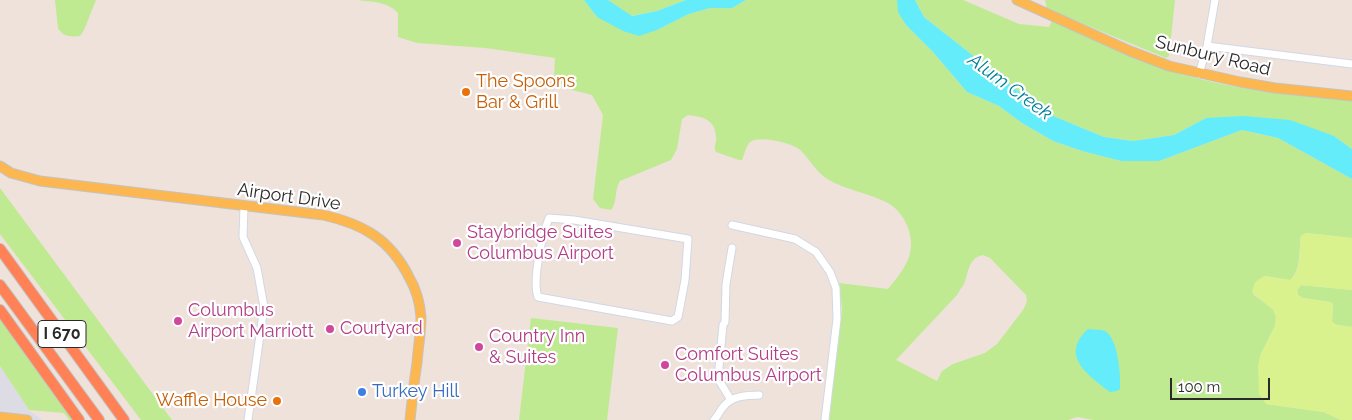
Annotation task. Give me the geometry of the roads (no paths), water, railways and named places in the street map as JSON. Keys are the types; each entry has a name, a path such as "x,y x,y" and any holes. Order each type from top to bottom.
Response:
{"highway":[{"name":"I 670","path":"0,249 125,420"},
{"name":"I 670","path":"0,285 99,420"},
{"path":"0,310 79,420"}],"main road":[{"name":"Sunbury Road","path":"1017,0 1130,51 1169,66 1199,74 1275,88 1352,96"},
{"name":"Airport Drive","path":"0,166 11,173 40,181 323,216 342,220 371,233 397,256 418,297 421,317 410,420"},
{"path":"0,417 27,420"}],"street":[{"path":"1199,74 1207,46 1215,0"},
{"path":"1207,46 1352,64"},
{"path":"244,207 243,238 257,268 264,307 248,420"},
{"path":"549,218 574,220 688,239 685,280 679,314 672,321 538,297 535,287 544,230 549,218"},
{"path":"732,226 795,239 816,252 830,272 836,288 837,319 826,420"},
{"path":"731,400 721,386 719,367 723,325 725,322 726,284 732,248"},
{"path":"716,419 723,406 731,400 738,397 759,395"}],"water":[{"path":"584,0 608,0 632,16 657,11 686,0 746,0 732,8 710,8 689,14 657,30 639,36 623,31 597,17"},
{"name":"Alum Creek","path":"897,0 915,0 924,17 1046,113 1104,137 1133,141 1174,135 1206,118 1243,116 1290,120 1334,136 1352,149 1352,179 1278,138 1242,130 1159,161 1121,161 1053,141 1022,123 999,106 967,92 933,52 906,25 898,12"},
{"path":"1088,329 1105,331 1113,341 1118,357 1120,375 1120,389 1117,391 1110,392 1093,379 1080,364 1076,356 1076,348 1080,339"}],"place":[{"name":"The Spoons Bar & Grill","path":"466,92"},
{"name":"Staybridge Suites Columbus Airport","path":"457,243"},
{"name":"Columbus Airport Marriott","path":"178,321"},
{"name":"Courtyard","path":"330,329"},
{"name":"Country Inn & Suites","path":"479,347"},
{"name":"Comfort Suites Columbus Airport","path":"665,365"},
{"name":"Turkey Hill","path":"362,392"},
{"name":"Waffle House","path":"277,401"}]}
